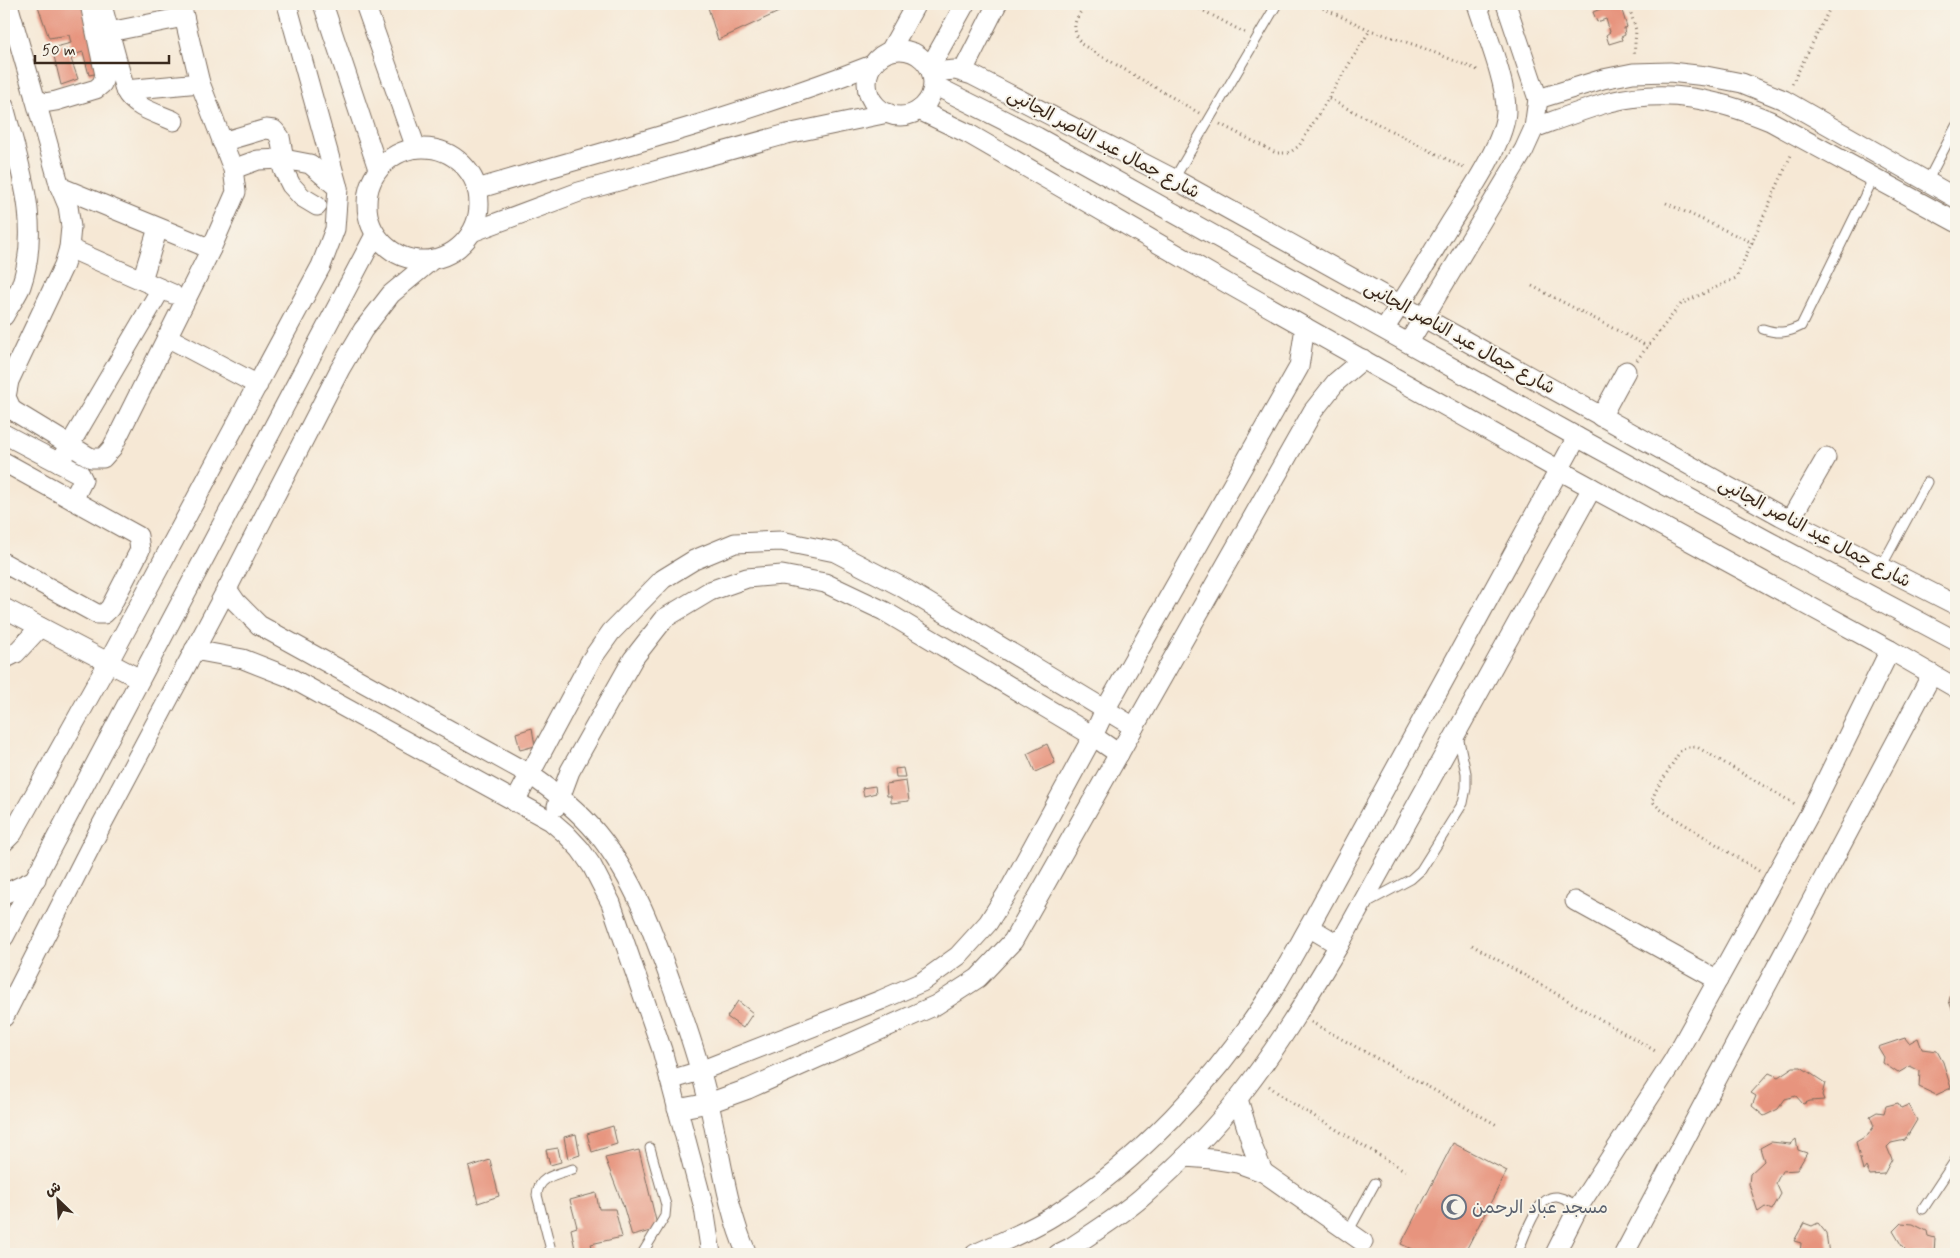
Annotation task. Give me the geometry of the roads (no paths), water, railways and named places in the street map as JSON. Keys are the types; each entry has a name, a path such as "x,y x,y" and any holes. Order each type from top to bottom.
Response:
{"street":[{"path":"8,4 60,187 68,206 71,227 69,248 64,265 9,382 6,397 12,410 91,458 103,458 112,448 211,249 236,192 233,169 200,83 182,10 109,32"},
{"path":"35,98 44,102 56,101 96,89 102,84 105,75 90,4"},
{"path":"102,4 125,90 130,99 138,106 174,121"},
{"path":"4,842 13,833 108,664 321,266 336,229 338,188 287,4"},
{"path":"324,4 378,169"},
{"path":"365,4 416,148"},
{"path":"890,51 916,4"},
{"path":"472,232 579,192 788,134 888,114 898,116 909,114 919,110 926,104 931,94 932,74 965,4"},
{"path":"963,71 997,4"},
{"path":"1384,328 1402,304 1479,176 1497,141 1506,112 1500,78 1477,4"},
{"path":"1409,342 1524,150 1534,128 1538,99 1506,4"},
{"path":"477,189 719,118 819,86 872,65 890,51 902,49 913,52 923,58 932,74 1038,137 1384,328 1577,438 1768,541 1954,635"},
{"path":"872,65 868,76 869,93 878,107 888,114"},
{"name":"شارع جمال عبد الناصر الجانبى","path":"932,74 963,71 1174,179 1786,518 1956,605"},
{"path":"1538,99 1604,79 1633,73 1670,72 1742,83 1784,100 1956,198"},
{"path":"125,90 200,83"},
{"path":"1534,128 1610,102 1640,97 1674,96 1707,99 1739,108 1770,121 1956,222"},
{"path":"4,106 29,204 30,246 20,286 4,316"},
{"path":"919,110 969,134 1305,328 1956,688"},
{"path":"222,142 266,129 274,130 280,137 284,169 291,185 302,198 317,206"},
{"path":"416,148 432,148 447,153 460,162 471,174 477,189 479,204 472,232 462,245 455,250 433,259 417,260 401,256 386,248 375,236 368,219 366,202 369,184 378,169 388,158 401,151 416,148"},
{"path":"233,169 258,160 284,158 310,164 338,188"},
{"path":"1917,200 1926,182"},
{"path":"60,187 211,249"},
{"path":"142,280 158,228"},
{"path":"4,937 375,236"},
{"path":"69,248 185,300"},
{"path":"4,1017 194,650 228,589 340,369 363,330 391,294 433,259"},
{"path":"59,463 161,289"},
{"path":"670,1080 700,1071 889,997 922,982 958,956 988,923 1007,893 1093,736 1105,710 1298,368 1305,328"},
{"path":"167,337 258,384"},
{"path":"677,1109 709,1103 748,1089 936,1005 978,978 1013,941 1313,411 1336,382 1363,359"},
{"path":"1601,417 1626,372"},
{"path":"4,434 80,474 83,480 73,500"},
{"path":"975,1254 1052,1216 1118,1170 1166,1125 1236,1043 1269,996 1309,927 1577,438"},
{"path":"1768,541 1786,518 1826,458"},
{"path":"4,462 138,536 140,543 140,550 110,608 104,614 97,614 4,563"},
{"path":"1058,1254 1070,1248 1140,1199 1185,1157 1238,1099 1255,1076 1298,1014 1339,945 1592,488"},
{"path":"515,802 591,660 612,632 663,579 694,560 735,543 781,541 835,552 902,587 1134,727"},
{"path":"551,821 570,771 628,668 665,618 710,591 746,578 782,575 825,582 884,611 1093,736 1119,754"},
{"path":"228,589 247,615 272,634 529,774 561,796 597,833 625,872 664,963 700,1071 709,1103 732,1212 747,1254"},
{"path":"4,608 108,664 140,679"},
{"path":"4,659 16,653 40,627"},
{"path":"194,650 243,659 289,677 551,821 580,849 602,884 611,903 662,1050 704,1208 711,1254"},
{"path":"1555,1254 1579,1206 1673,1061 1774,880 1810,813 1890,650"},
{"path":"1628,1251 1932,674"},
{"path":"4,894 36,879"},
{"path":"1574,901 1718,980"},
{"path":"1309,927 1339,945"},
{"path":"1238,1099 1250,1140 1263,1172"},
{"path":"1185,1157 1220,1160 1263,1172 1355,1237"}],"lane":[{"path":"1174,179 1277,4"},
{"path":"1926,182 1956,126"},
{"path":"1763,329 1775,333 1788,332 1800,326 1874,176"},
{"path":"1881,567 1927,482"},
{"path":"1361,906 1411,879 1421,870 1463,802 1466,788 1466,773 1457,732"},
{"path":"642,1254 666,1216 666,1205 650,1148"},
{"path":"1923,1209 1956,1159"},
{"path":"552,1254 537,1195 537,1188 541,1181 573,1169"},
{"path":"1355,1237 1375,1182"},
{"path":"1516,1254 1538,1206 1547,1200 1557,1197 1579,1206"}],"place":[{"name":"مسجد عباد الرحمن","path":"1454,1207"}]}
